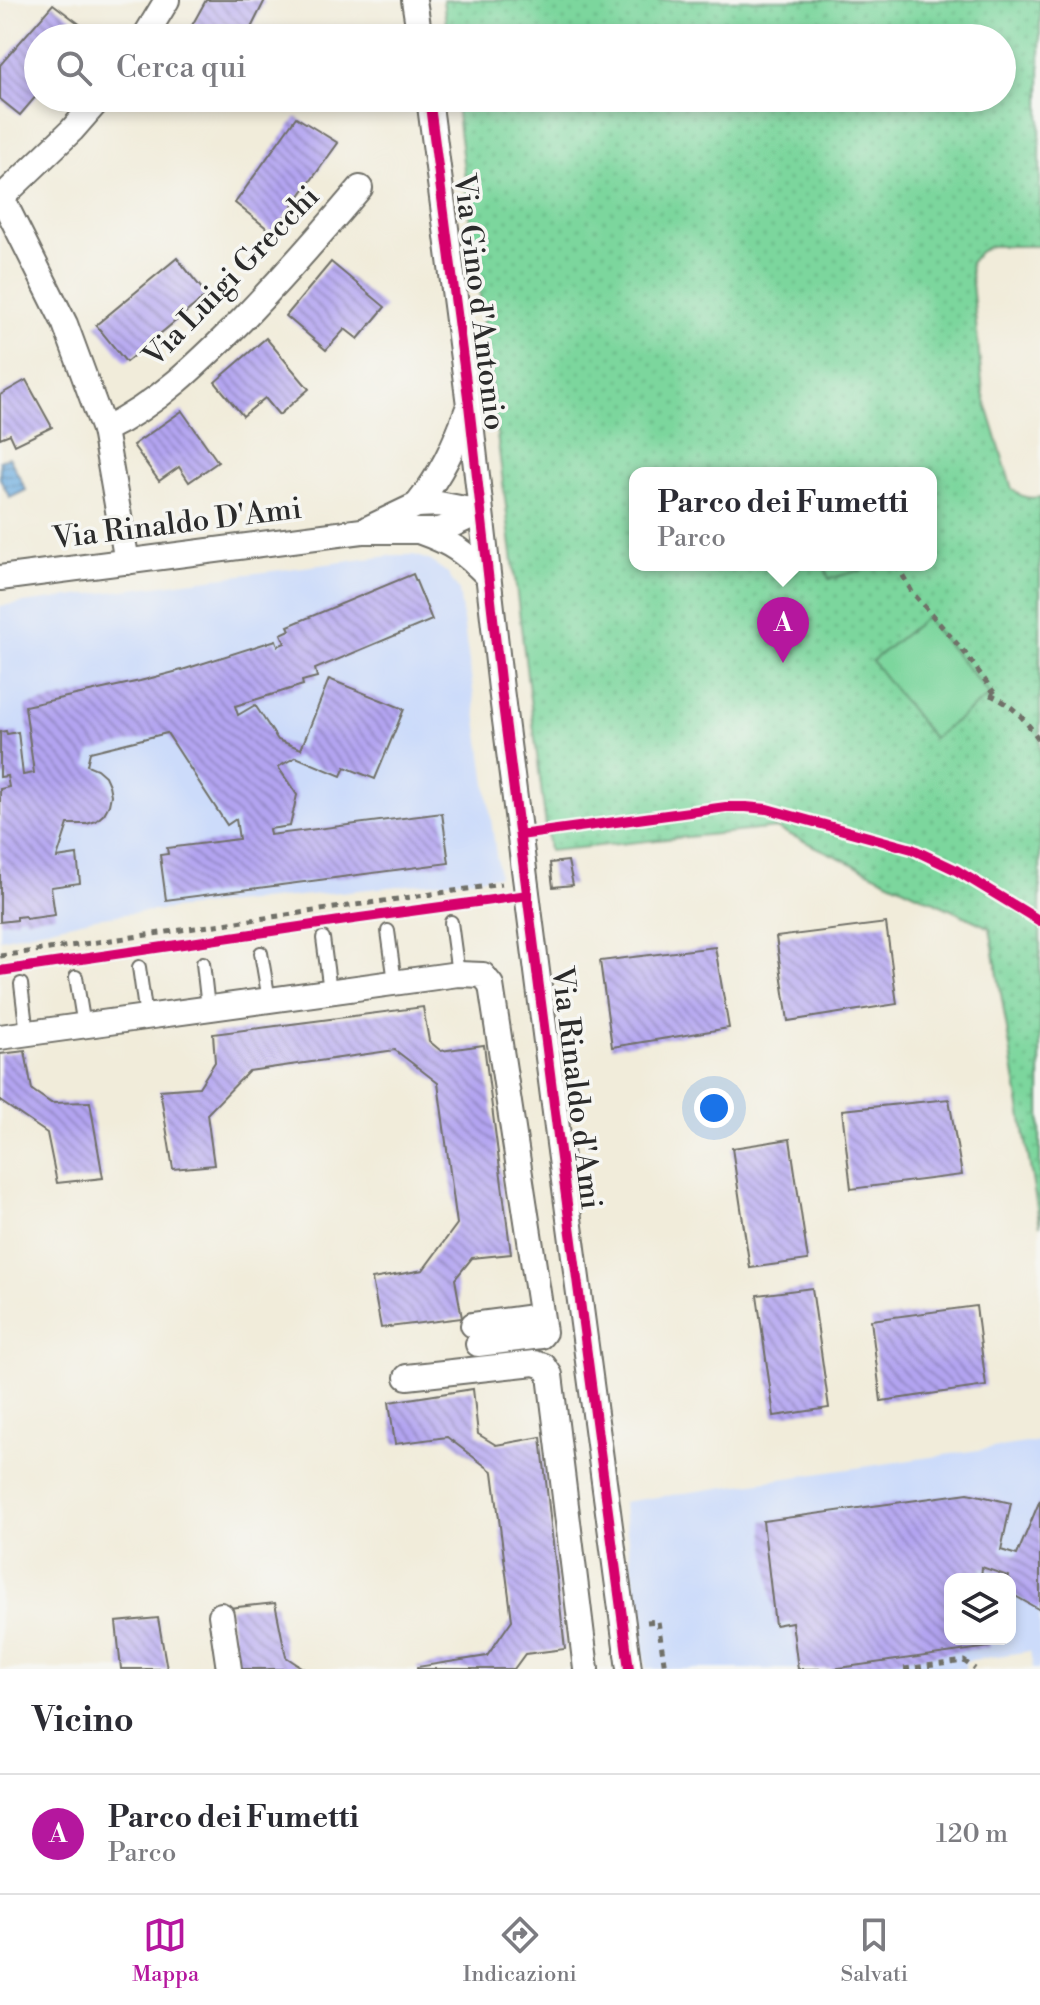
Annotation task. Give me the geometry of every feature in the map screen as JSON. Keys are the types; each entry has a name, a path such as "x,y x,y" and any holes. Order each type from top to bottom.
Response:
{"street":[{"path":"152,24 167,0"},
{"path":"414,0 418,24"},
{"path":"88,112 1,199 65,324 104,430 127,562"},
{"name":"Via Gino d'Antonio","path":"431,112 480,512"},
{"name":"Via Luigi Grecchi","path":"104,430 142,408 205,357 294,266 360,188"},
{"name":"Via Rinaldo D'Ami","path":"417,505 450,457 469,405"},
{"name":"Via Rinaldo D'Ami","path":"362,531 417,505 439,504 480,512"},
{"name":"Via Rinaldo D'Ami","path":"0,578 362,531 441,530 480,512"},
{"name":"Via Rinaldo d'Ami","path":"480,512 629,1669"},
{"name":"Via Rinaldo D'Ami","path":"421,532 458,548 487,575"},
{"path":"0,1037 395,982 458,974 483,975 491,985 541,1316 476,1335"},
{"path":"407,1377 534,1363 544,1366 550,1375 586,1669"},
{"path":"221,1615 229,1669"}],"lane":[{"path":"451,922 458,974"},
{"path":"388,931 395,982"},
{"path":"323,938 330,991"},
{"path":"261,953 269,1000"},
{"path":"203,963 208,1008"},
{"path":"139,967 146,1017"},
{"path":"76,977 84,1026"},
{"path":"21,984 27,1034"}],"path":[{"path":"900,571 912,592 965,653 998,698"},
{"path":"990,695 1024,717 1040,741"},
{"path":"0,956 526,880"},
{"path":"648,1633 646,1622 658,1621 665,1669"},
{"path":"904,1669 964,1661 975,1669"}],"shaded area":[{"path":"414,555 431,561 447,573 459,591 499,876 141,912 95,918 0,939 0,606"},
{"path":"1040,1441 1040,1669 1033,1669 1030,1651 965,1661 965,1669 646,1669 623,1502"}],"green space":[{"path":"443,0 1040,0 1040,246 990,246 979,252 970,263 983,393 1012,489 1025,497 1040,497 1040,1226 990,928 776,828 549,851 457,112 1016,112 1016,24 446,24"},
{"path":"826,571 857,571 829,579"},
{"path":"925,618 990,695 933,738 872,661"}],"water":[{"path":"9,457 26,490 10,498 0,478 0,461"}],"building":[{"path":"206,0 265,0 253,24 193,24"},
{"path":"53,4 79,24 36,24"},
{"path":"24,37 24,110 20,115 0,99 0,65"},
{"path":"296,117 338,143 273,233 235,203"},
{"path":"177,258 207,295 126,362 96,325"},
{"path":"331,262 385,307 358,339 345,329 326,350 286,316"},
{"path":"266,338 309,389 279,415 265,398 243,416 215,382"},
{"path":"26,380 52,427 15,445 10,434 0,438 0,395"},
{"path":"182,411 218,462 189,482 179,467 159,481 133,445"},
{"path":"413,574 432,620 315,669 317,677 302,681 303,685 235,706 238,715 255,705 278,740 301,749 329,679 404,709 375,779 345,767 341,776 296,757 278,767 297,795 290,826 269,829 270,835 442,813 449,863 166,900 160,855 168,854 167,848 239,839 236,819 227,825 167,733 90,752 87,765 105,776 111,795 109,805 96,821 68,824 57,858 77,855 80,883 51,887 55,915 26,919 25,916 17,917 17,920 0,922 0,789 9,787 7,776 0,777 0,732 18,732 23,775 34,773 25,706 182,670 276,640 278,646 285,643 281,634 290,630 288,626"},
{"path":"568,861 573,885 553,887 550,863"},
{"path":"886,923 897,1004 788,1021 776,937"},
{"path":"715,947 729,1028 612,1047 600,961"},
{"path":"423,1007 429,1041 441,1051 484,1045 511,1254 472,1258 455,1279 462,1318 381,1328 372,1279 423,1270 457,1224 438,1083 395,1050 249,1071 207,1114 214,1165 173,1169 160,1090 199,1087 215,1062 213,1034"},
{"path":"25,1051 32,1090 51,1103 90,1102 103,1178 57,1183 47,1133 0,1101 0,1054"},
{"path":"949,1099 962,1175 851,1189 842,1110"},
{"path":"790,1139 808,1260 750,1268 732,1148"},
{"path":"812,1288 829,1408 774,1416 757,1295"},
{"path":"976,1306 986,1386 881,1401 871,1320"},
{"path":"473,1389 478,1434 496,1445 541,1437 565,1649 525,1654 514,1669 417,1669 487,1656 512,1620 493,1472 447,1437 395,1444 389,1402"},
{"path":"968,1493 1011,1503 1001,1550 1017,1555 1040,1500 1040,1610 1016,1596 1016,1573 999,1573 982,1567 982,1573 944,1573 944,1645 990,1647 832,1669 798,1669 792,1622 775,1625 763,1521"},
{"path":"275,1603 286,1657 304,1669 237,1669 229,1608"},
{"path":"158,1618 167,1669 121,1669 116,1622"}],"cycle path":[{"path":"431,112 469,405 501,689 629,1669"},
{"path":"520,835 726,807 767,809 912,849 956,870 1040,921"},
{"path":"0,971 528,895"}],"place":[{"name":"Parco dei Fumetti","path":"783,663"}]}
